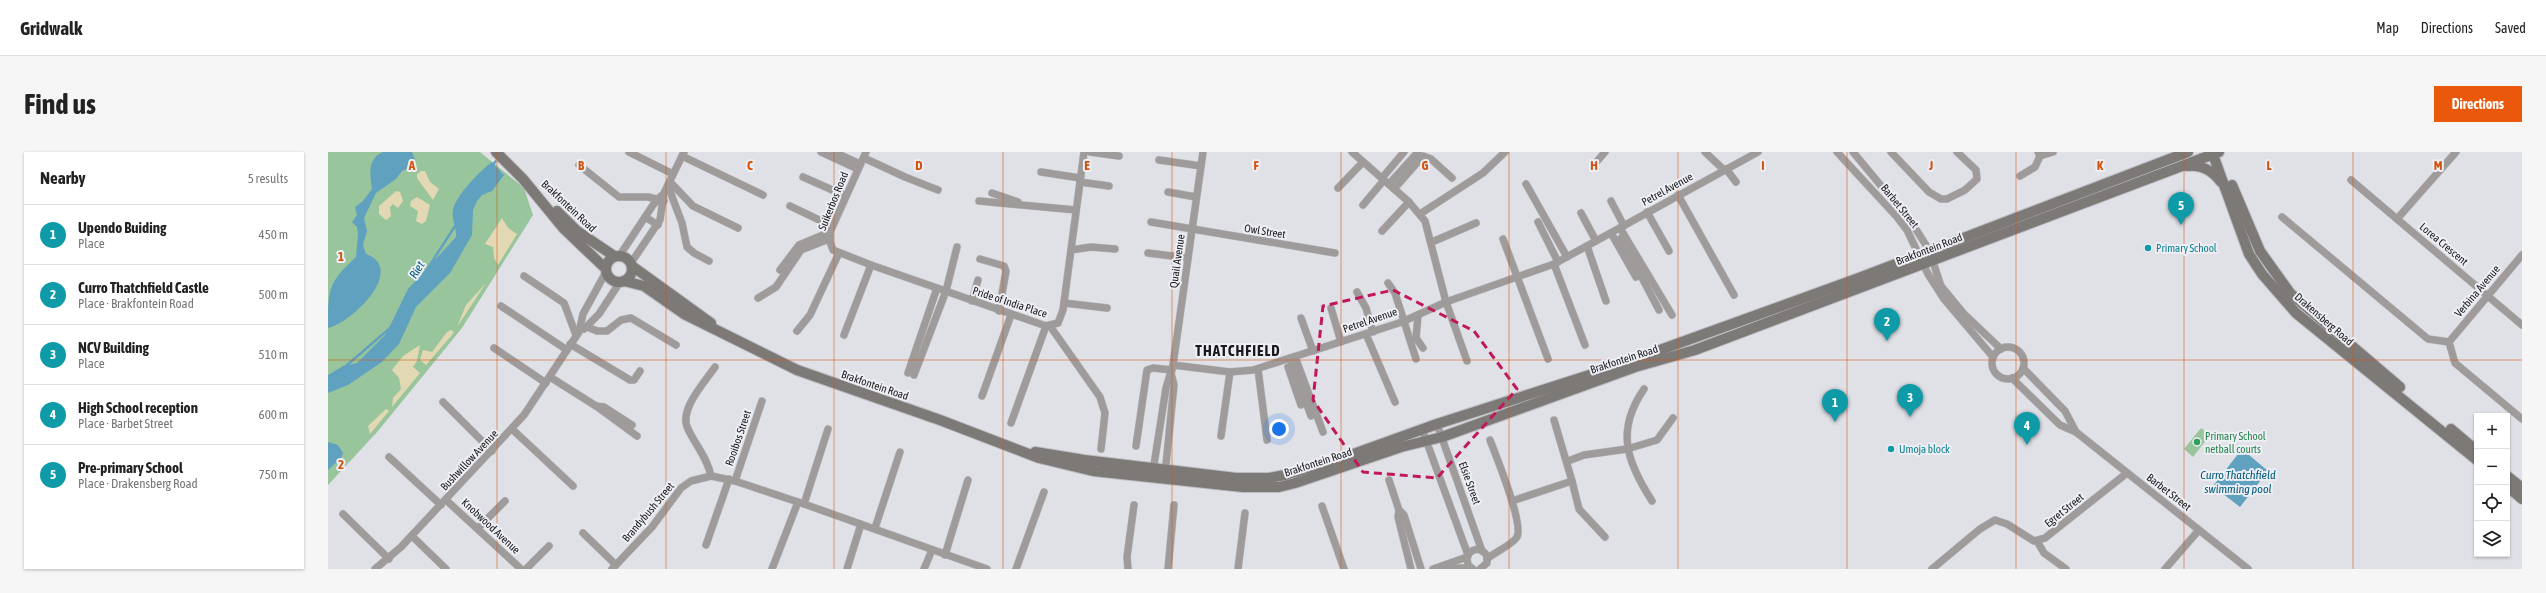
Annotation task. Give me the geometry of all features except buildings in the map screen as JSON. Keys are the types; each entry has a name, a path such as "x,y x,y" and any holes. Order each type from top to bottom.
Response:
{"street":[{"name":"Brakfontein Road","path":"496,152 526,183 564,229 605,270"},
{"path":"629,152 673,174"},
{"path":"821,152 862,161"},
{"path":"834,152 938,190"},
{"name":"Pride of India Place","path":"838,253 999,311 1048,326 1060,321 1064,303 1084,152"},
{"path":"1090,152 1119,156"},
{"name":"Quail Avenue","path":"1152,479 1167,382 1172,369 1202,152"},
{"path":"1352,152 1409,202 1420,214 1432,242 1446,302 1467,361"},
{"path":"1387,183 1404,152"},
{"path":"1363,205 1418,152"},
{"path":"1420,214 1483,173 1505,152"},
{"path":"1593,166 1605,152"},
{"path":"1705,152 1725,169 1736,182"},
{"name":"Petrel Avenue","path":"1136,446 1147,370 1153,368 1230,372 1258,369 1402,322 1446,302 1556,263 1758,152"},
{"name":"Barbet Street","path":"1853,152 1912,223 1944,299 1993,357"},
{"path":"1892,152 1929,192 1941,199 1947,199 1965,190 1977,179 1976,170 1956,152"},
{"path":"2020,176 2035,167 2039,154 2053,152"},
{"name":"Brakfontein Road","path":"1022,450 1236,478 1269,478 1337,460 1422,429 1602,371 1924,252 2188,152"},
{"path":"2397,219 2456,152"},
{"name":"Barbet Street","path":"1840,153 1897,217 1924,252"},
{"name":"Brakfontein Road","path":"622,282 644,286 672,307 797,370 1022,450 1039,458 1074,468 1152,479 1243,487 1279,487 1442,437 1635,367 1695,350 2216,153"},
{"name":"Drakensberg Road","path":"2216,153 2249,254 2262,274 2277,292 2296,313 2474,458"},
{"name":"Drakensberg Road","path":"2216,153 2260,251 2290,293 2475,449"},
{"path":"661,200 645,217 617,256 608,261 605,270 611,280 622,282 631,275 631,264 658,225 661,200 683,154 763,195"},
{"path":"1387,183 1423,156 1431,159 1452,178"},
{"path":"1159,160 1201,166"},
{"name":"Suikerbos Road","path":"838,253 831,246 830,232 862,161"},
{"path":"1338,188 1363,162"},
{"path":"579,164 620,198 661,200"},
{"path":"2168,170 2190,166 2207,169 2215,174 2228,192"},
{"path":"1041,172 1109,186"},
{"path":"803,177 846,196"},
{"name":"Lorea Crescent","path":"2350,180 2522,325"},
{"name":"Brakfontein Road","path":"526,183 545,198 577,231 617,256"},
{"path":"1526,184 1567,257"},
{"path":"667,187 692,206 738,228"},
{"path":"667,187 682,223 687,247 694,253 710,261"},
{"path":"1168,192 1196,197"},
{"path":"992,193 1021,204"},
{"path":"1678,195 1734,295"},
{"path":"979,201 1005,205 1021,204 1076,210"},
{"path":"1611,201 1618,229 1636,278"},
{"path":"1382,231 1409,202"},
{"path":"790,206 830,232"},
{"path":"1647,212 1669,251"},
{"path":"1581,213 1596,241"},
{"path":"645,217 658,225"},
{"path":"2282,217 2428,340 2449,342 2455,362 2522,419"},
{"name":"Owl Street","path":"1151,222 1335,253"},
{"path":"1538,222 1556,263 1584,345"},
{"path":"1432,242 1476,223"},
{"path":"1618,229 1659,310"},
{"path":"1618,229 1672,315"},
{"path":"780,270 798,245 830,232"},
{"path":"758,298 776,287 801,250 830,232"},
{"path":"1503,239 1516,278 1548,359"},
{"path":"1071,250 1091,246 1116,250"},
{"path":"1587,246 1606,301"},
{"path":"937,288 911,374 946,291 957,247"},
{"path":"797,331 808,319 838,253"},
{"path":"1148,253 1188,258"},
{"name":"Verbina Avenue","path":"2449,342 2522,255"},
{"path":"617,256 631,264"},
{"path":"980,259 1004,266 1006,271 999,311"},
{"name":"Barbet Street","path":"1928,263 1941,286 1964,314 2000,349"},
{"name":"Brakfontein Road","path":"631,264 724,333"},
{"path":"844,335 870,265"},
{"name":"Bushwillow Avenue","path":"375,569 389,559 412,536 512,430 530,408 577,333 583,314 592,299 605,270"},
{"path":"524,276 564,303 577,333"},
{"path":"972,301 978,280"},
{"name":"Bushwillow Avenue","path":"577,333 587,326 604,307 622,282"},
{"path":"1388,283 1394,293 1402,322 1416,359"},
{"path":"1357,292 1366,308 1369,333 1395,402"},
{"path":"592,299 604,307"},
{"path":"1064,303 1107,308"},
{"path":"501,306 569,347 630,380 634,380 640,371"},
{"path":"1331,308 1341,342"},
{"path":"982,396 1012,315"},
{"path":"1418,315 1416,338 1423,348"},
{"path":"587,326 597,331 607,331 621,320 632,318 676,345"},
{"path":"1301,318 1313,351"},
{"path":"1012,423 1048,326"},
{"path":"1048,326 1102,401 1105,413 1101,448"},
{"path":"2008,347 2018,351 2023,358 2023,368 2018,375 2012,378 2003,378 1995,372 1993,357 2000,349 2008,347"},
{"path":"494,348 596,406 637,436"},
{"path":"1290,358 1301,405"},
{"path":"1290,358 1313,420"},
{"path":"1290,358 1322,432"},
{"name":"Rooibos Street","path":"715,367 688,408 686,419 688,430 707,460 708,476 732,480 801,503 875,528 986,569"},
{"name":"Barbet Street","path":"2023,368 2065,411 2076,432"},
{"name":"Quail Avenue","path":"1164,480 1174,385 1172,369"},
{"path":"1258,369 1267,440"},
{"path":"1221,436 1230,372"},
{"name":"Barbet Street","path":"2012,378 2060,425 2076,432 2248,569"},
{"path":"1644,389 1632,410 1627,449 1635,473 1652,501"},
{"name":"Rooibos Street","path":"732,480 762,401"},
{"path":"443,402 492,451"},
{"path":"596,406 604,407 632,425"},
{"path":"1162,413 1170,415"},
{"path":"1568,461 1584,455 1627,449 1657,440 1673,418"},
{"path":"1554,420 1568,461 1579,508 1584,516 1605,537"},
{"name":"Elsie Street","path":"1437,424 1486,559"},
{"path":"1422,429 1467,556 1467,563 1472,569"},
{"name":"Bushwillow Avenue","path":"512,430 572,486"},
{"path":"772,569 801,503 828,430"},
{"path":"1480,569 1486,559 1496,551 1511,543 1518,536 1512,501 1490,440"},
{"path":"875,528 900,452"},
{"name":"Bushwillow Avenue","path":"389,457 444,502"},
{"name":"Egret Street","path":"2037,541 2051,534 2127,473"},
{"name":"Brandybush Street","path":"614,567 652,527 681,488 691,481 708,476"},
{"path":"2510,478 2522,488"},
{"path":"706,545 732,480"},
{"path":"945,554 968,480"},
{"path":"1389,480 1399,510 1398,517 1411,569"},
{"path":"1512,501 1572,481"},
{"path":"2510,489 2522,499"},
{"path":"1016,569 1044,492"},
{"path":"478,528 505,501"},
{"name":"Knobwood Avenue","path":"444,502 478,528 520,569"},
{"path":"1128,569 1127,557 1134,505"},
{"path":"1168,569 1174,505"},
{"path":"1322,506 1344,569"},
{"path":"1399,510 1404,515 1421,569"},
{"path":"343,514 389,559"},
{"path":"1238,569 1245,514"},
{"path":"1932,569 1980,529 1995,520 2002,521 2029,538 2037,541 2044,553 2066,569"},
{"path":"847,569 861,524"},
{"path":"2166,569 2199,530"},
{"path":"583,533 614,567"},
{"path":"412,536 446,569"},
{"path":"526,569 549,546"},
{"path":"1435,568 1467,556 1476,549 1486,559"},
{"path":"924,569 932,550"},
{"path":"1435,568 1472,569"}],"highlighted area":[{"path":"1393,290 1474,331 1517,389 1437,478 1363,472 1313,400 1323,306"}],"green space":[{"path":"328,152 480,152 524,188 533,215 462,328 378,431 328,485"},
{"name":"Primary School netball courts","path":"2201,428 2210,435 2193,457 2184,449"}],"sand":[{"path":"421,171 425,171 430,182 439,189 433,200 417,178 417,174"},
{"path":"396,191 400,192 403,201 398,208 393,204 390,207 391,216 386,220 379,214 379,206"},
{"path":"417,197 430,205 426,221 422,224 416,221 418,211 410,206 411,201"},
{"path":"502,218 508,228 517,234 498,265 494,258 493,247 485,244"},
{"path":"486,283 457,327 466,305"},
{"path":"451,330 454,332 452,335 426,365 420,360 423,350 432,352 447,332"},
{"path":"420,345 417,361 413,367 420,373 392,407 393,398 401,389 399,378 392,370 403,356"},
{"path":"386,409 389,411 370,434 368,426"}],"water":[{"path":"383,152 412,152 415,160 409,168 402,171 396,179 376,193 364,218 367,231 363,245 366,254 377,261 381,271 378,283 371,295 350,316 338,324 328,328 329,295 335,281 356,257 358,234 357,227 352,222 357,215 355,207 363,201 372,189 370,173 372,163 378,155"},
{"path":"492,162 504,175 492,191 482,195 477,201 473,210 472,235 450,273 416,307 399,344 382,362 348,385 328,393 328,375 343,366 357,363 386,334 408,289 456,237 456,230 453,220 453,210 455,204 469,184"},
{"path":"328,442 338,445 343,453 341,458 328,470"},
{"name":"Curro Thatchfield swimming pool","path":"2242,449 2268,471 2240,507 2213,486"}],"waterway":[{"name":"Riet","path":"492,166 499,157"},
{"name":"Riet","path":"426,271 457,223"},
{"name":"Riet","path":"346,366 390,328"}],"place":[{"name":"Pre-primary School","path":"2181,225"},
{"name":"Primary School","path":"2148,248"},
{"name":"Curro Thatchfield Castle","path":"1887,341"},
{"name":"NCV Building","path":"1910,417"},
{"name":"Upendo Buiding","path":"1835,422"},
{"name":"Primary School netball courts","path":"2197,442"},
{"name":"High School reception","path":"2027,445"},
{"name":"Umoja block","path":"1891,449"}],"district":[{"name":"THATCHFIELD","path":"1238,350"}]}
